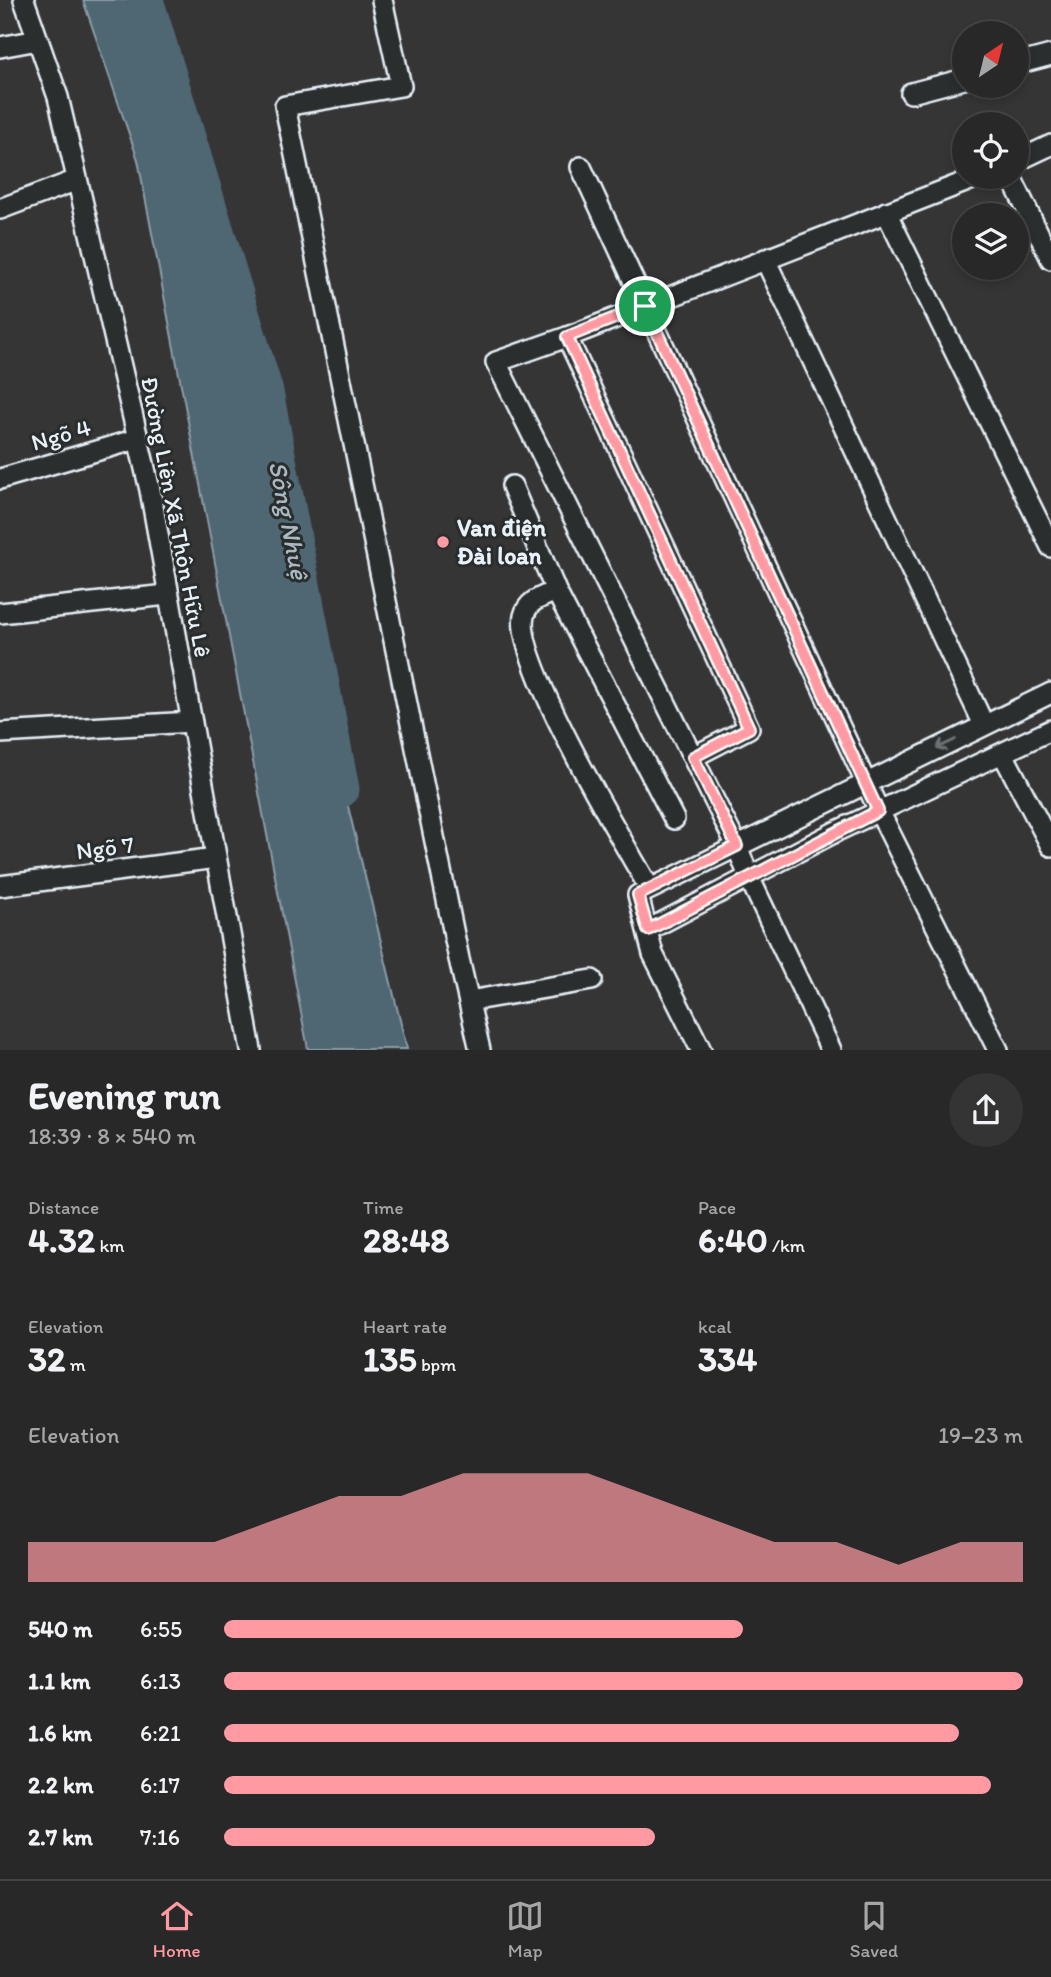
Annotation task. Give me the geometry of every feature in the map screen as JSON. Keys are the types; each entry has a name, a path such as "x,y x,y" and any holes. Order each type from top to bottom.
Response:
{"street":[{"name":"Đường Liên Xã Thôn Hữu Lê","path":"24,0 58,97 150,490 251,1049"},
{"path":"382,0 401,86 285,106 480,1049"},
{"path":"0,47 38,40"},
{"path":"1029,61 1051,55"},
{"path":"911,93 952,82"},
{"path":"1029,155 1051,145"},
{"path":"581,167 878,811 998,1049"},
{"path":"0,209 77,180"},
{"path":"831,1049 749,877 737,846 496,362 567,337 952,187"},
{"path":"1017,189 1051,259"},
{"path":"886,212 1051,547"},
{"path":"765,259 984,725"},
{"path":"567,337 749,728 693,757"},
{"name":"Ngõ 4","path":"0,479 137,439"},
{"path":"512,486 556,591 674,819"},
{"path":"556,591 532,601 525,612 523,625 530,653 581,767 650,889"},
{"path":"0,613 167,595"},
{"path":"701,1049 653,954 638,895 1051,692"},
{"path":"0,733 192,722"},
{"path":"648,930 878,811 1051,730"},
{"path":"1003,754 1051,846"},
{"name":"Ngõ 7","path":"0,886 216,859"},
{"path":"469,1002 592,980"}],"water":[{"path":"83,0 152,0 407,1049 308,1049 138,160"}],"waterway":[{"name":"Sông Nhuệ","path":"145,0 265,392 341,789"}],"place":[{"name":"Van điện Đài loan","path":"443,542"}],"route":[{"path":"645,306 878,811 648,930 638,895 737,846 693,757 749,728 567,337 645,306"}]}
